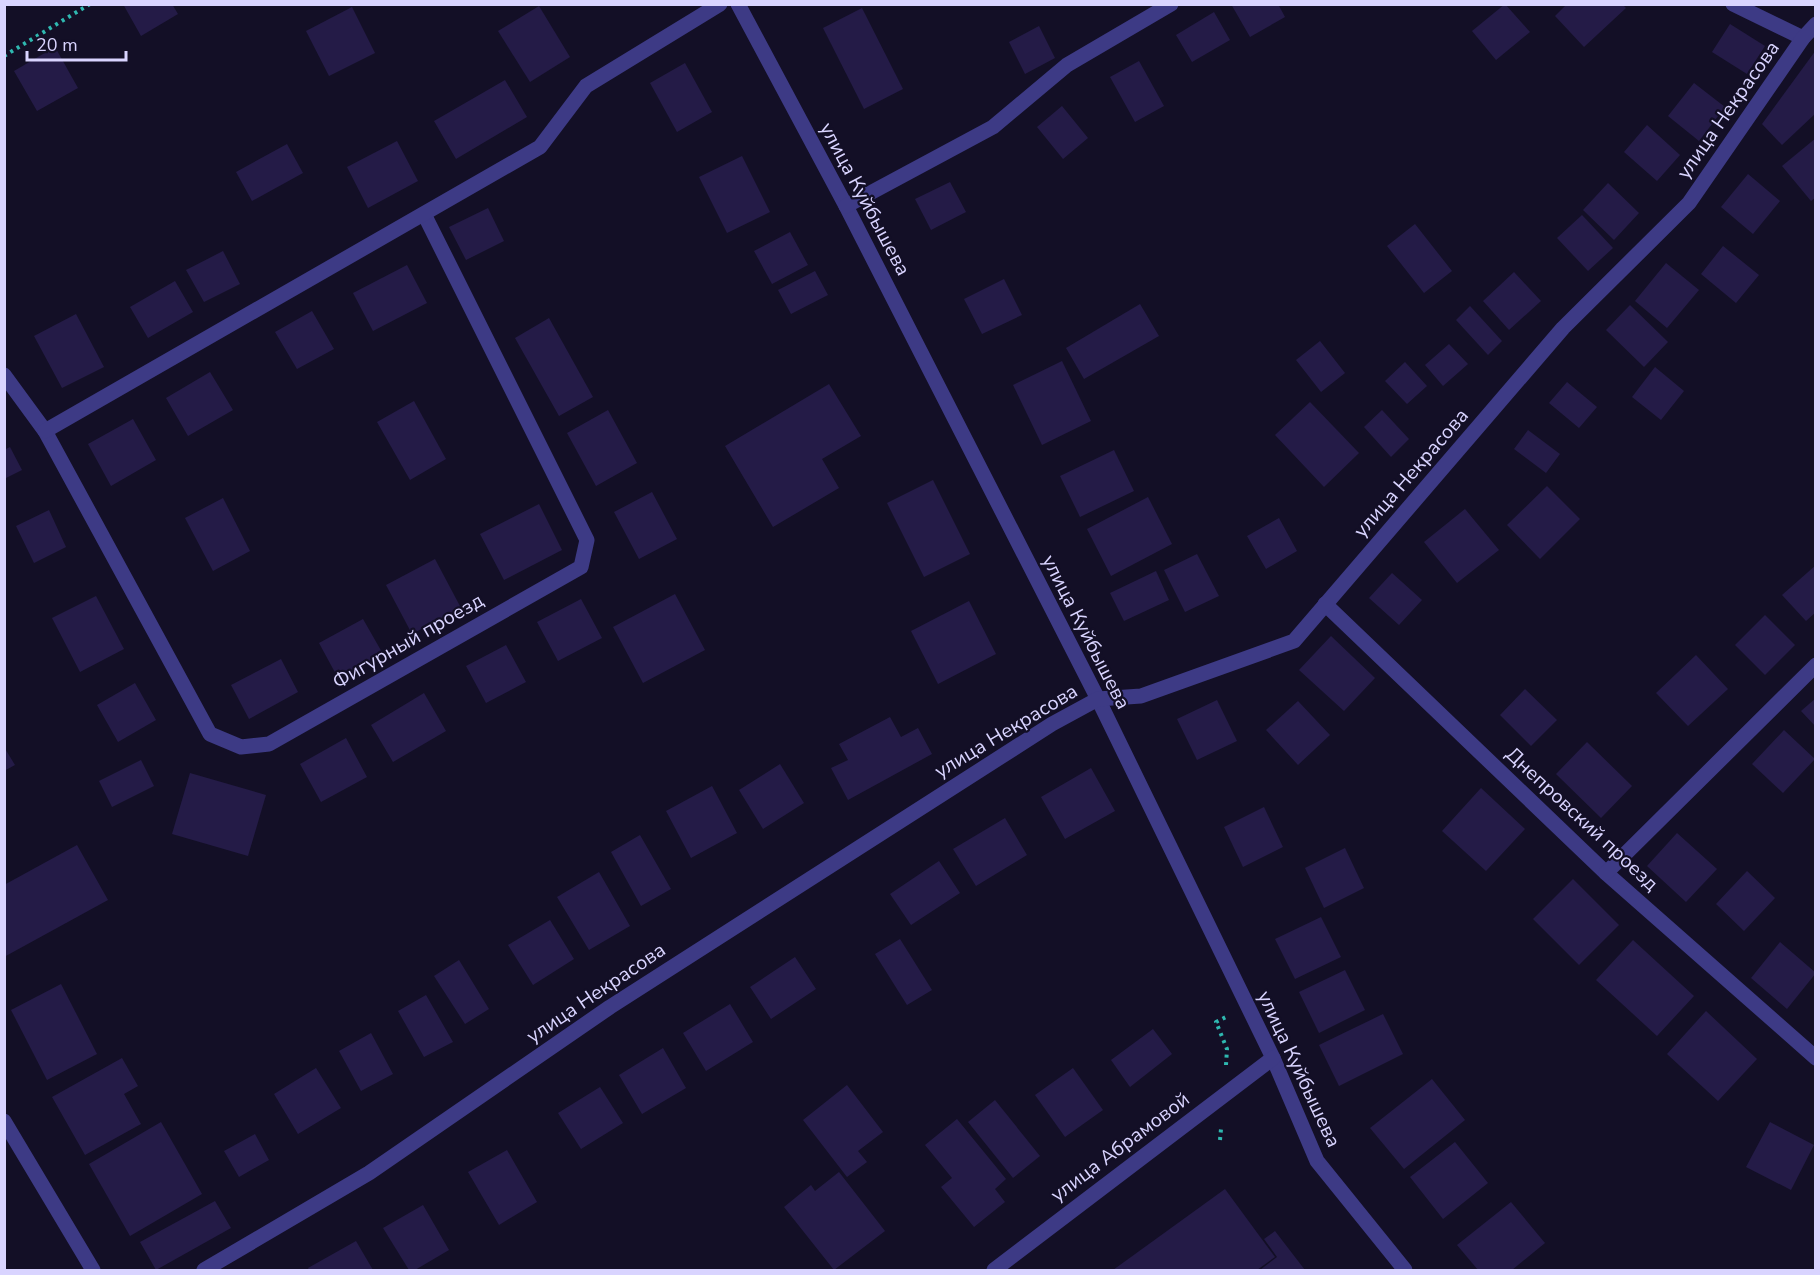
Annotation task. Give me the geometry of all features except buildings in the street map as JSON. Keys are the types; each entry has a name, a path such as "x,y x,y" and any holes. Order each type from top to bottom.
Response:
{"street":[{"path":"45,431 540,147 586,86 720,4"},
{"name":"улица Куйбышева","path":"738,4 846,206 1098,699 1273,1058 1317,1161 1405,1270"},
{"path":"846,206 993,127 1067,65 1171,4"},
{"path":"1733,4 1803,38"},
{"name":"улица Некрасова","path":"204,1270 369,1173 610,1007 1052,724 1098,699 1141,696 1294,641 1563,328 1689,204 1803,38 1815,24"},
{"name":"Фигурный проезд","path":"4,375 45,431 210,734 241,747 269,744 581,567 587,540 424,214"},
{"name":"Днепровский проезд","path":"1325,604 1606,873 1815,1058"},
{"path":"1606,873 1815,665"},
{"name":"улица Абрамовой","path":"994,1270 1273,1058"},
{"path":"4,1121 93,1270"}],"path":[{"path":"4,56 90,4"},
{"path":"1220,1140 1227,1049 1216,1022 1248,1007"}]}
